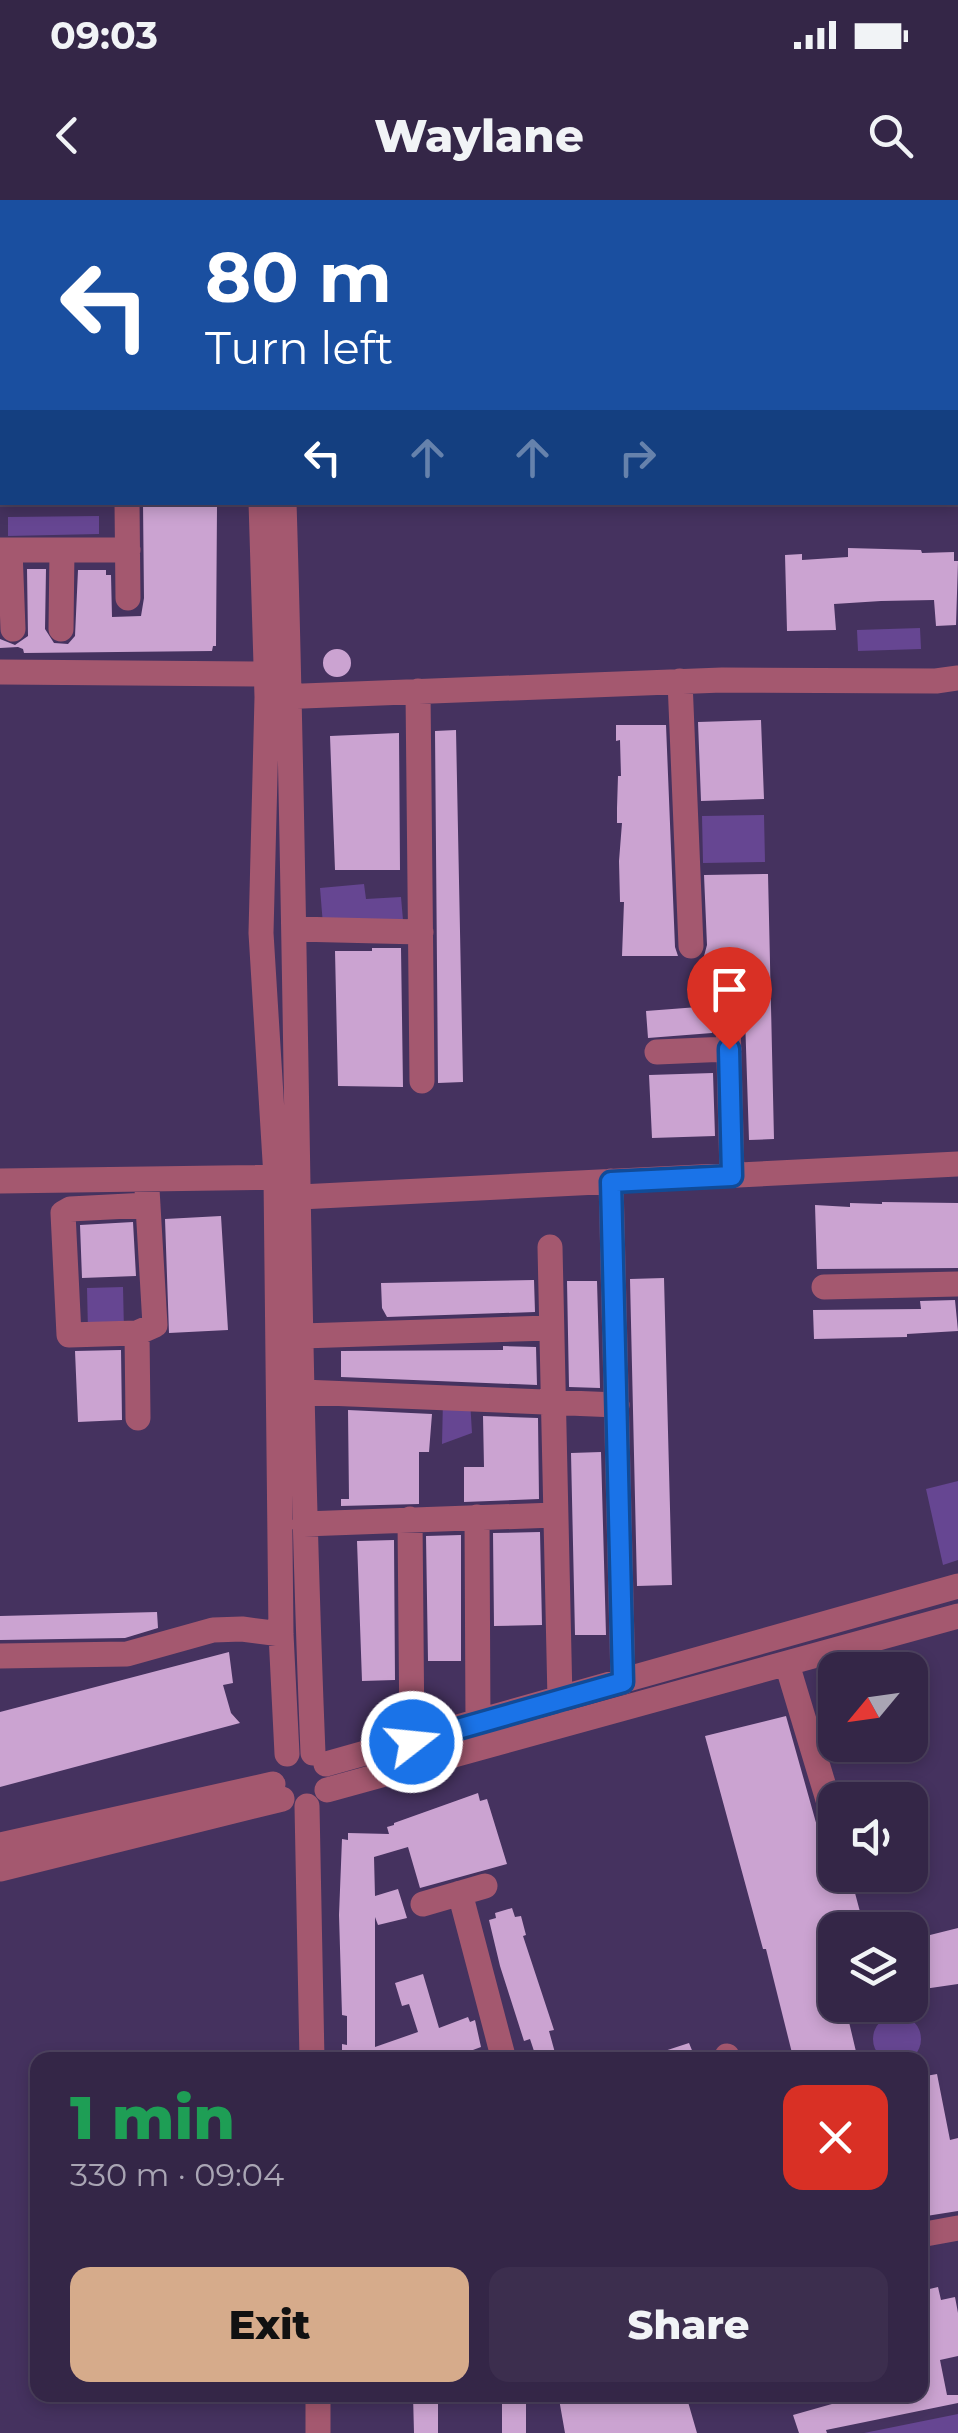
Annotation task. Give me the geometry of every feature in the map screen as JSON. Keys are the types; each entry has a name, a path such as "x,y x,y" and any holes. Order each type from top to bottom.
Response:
{"street":[{"path":"127,505 128,598"},
{"path":"261,505 295,929 281,1634 302,1779"},
{"path":"284,505 261,934 292,1183 302,1336 302,1779 312,2052"},
{"path":"13,629 5,550 128,550"},
{"path":"61,629 62,550"},
{"path":"0,672 275,689 418,690 680,681 958,678"},
{"path":"680,681 692,946"},
{"path":"418,690 422,1081"},
{"path":"295,929 420,932"},
{"path":"727,980 732,1176"},
{"path":"657,1052 729,1049"},
{"path":"0,1180 611,1182 958,1164"},
{"path":"147,1178 155,1325 138,1333 70,1335 62,1213 70,1209 148,1205"},
{"path":"55,1180 56,1344"},
{"path":"611,1182 623,1682"},
{"path":"550,1247 560,1700"},
{"path":"824,1286 958,1284"},
{"path":"302,1336 550,1328"},
{"path":"138,1333 138,1418"},
{"path":"302,1392 617,1405"},
{"path":"304,1524 555,1515"},
{"path":"476,1517 478,1724"},
{"path":"410,1519 412,1742"},
{"path":"0,1869 412,1742 958,1586"},
{"path":"0,1845 302,1779 787,1664 958,1616"},
{"path":"0,1656 128,1654 213,1630 281,1634"},
{"path":"787,1664 823,1782"},
{"path":"423,1904 472,1890 495,2052"},
{"path":"928,2234 958,2228"},
{"path":"318,2402 318,2433"}],"shaded area":[{"path":"99,516 99,534 8,536 8,517"},
{"path":"920,628 921,649 858,651 857,630"},
{"path":"764,815 765,862 703,863 702,816"},
{"path":"364,884 366,899 401,897 403,920 323,925 320,888"},
{"path":"123,1287 124,1331 88,1331 87,1288"},
{"path":"443,1399 470,1400 472,1433 442,1444"},
{"path":"958,1481 958,1560 943,1565 926,1489"},
{"path":"880,2022 914,2022 921,2039 917,2052 877,2052 874,2048 874,2030"},
{"path":"958,2414 958,2433 864,2433"}],"building":[{"path":"143,505 217,507 216,646 212,651 24,653 18,647 0,648 0,639 15,645 28,636 27,569 46,569 45,629 54,643 68,644 75,636 78,570 106,570 106,575 111,575 112,617 141,616"},
{"path":"848,548 954,552 954,561 958,561 956,625 936,626 934,600 881,601 834,604 836,630 787,631 785,555 802,554 802,560 848,557"},
{"path":"337,649 347,653 351,663 347,673 337,677 327,673 323,663 327,653"},
{"path":"761,720 764,799 701,801 698,722"},
{"path":"616,725 666,725 678,956 622,956 622,823 617,823 621,776"},
{"path":"456,730 463,1082 438,1083 435,731"},
{"path":"399,733 400,870 335,870 330,736"},
{"path":"768,874 774,1139 749,1140 743,955 704,956 704,875"},
{"path":"401,948 403,1087 338,1086 335,951"},
{"path":"711,1006 712,1033 648,1038 646,1011"},
{"path":"713,1073 715,1136 652,1138 649,1075"},
{"path":"850,1203 958,1203 958,1268 817,1269 815,1205 850,1207"},
{"path":"221,1216 228,1330 169,1333 165,1219"},
{"path":"133,1222 136,1276 82,1278 80,1225"},
{"path":"664,1278 672,1585 637,1586 630,1279"},
{"path":"534,1280 535,1312 387,1317 382,1308 381,1283"},
{"path":"567,1281 597,1281 600,1388 569,1387"},
{"path":"955,1300 958,1331 907,1337 814,1339 813,1310 921,1309 920,1301"},
{"path":"503,1346 536,1347 537,1385 341,1377 341,1351 503,1350"},
{"path":"121,1350 122,1420 78,1422 75,1351"},
{"path":"348,1410 432,1414 429,1452 419,1452 419,1504 341,1506 341,1499 349,1499"},
{"path":"483,1416 538,1418 539,1499 464,1502 464,1467 484,1467"},
{"path":"601,1452 606,1635 575,1635 571,1453"},
{"path":"540,1532 542,1625 494,1626 493,1533"},
{"path":"461,1535 461,1661 428,1661 426,1536"},
{"path":"394,1540 395,1680 362,1681 357,1541"},
{"path":"157,1612 158,1628 125,1638 0,1640 0,1616"},
{"path":"229,1652 233,1683 223,1685 231,1713 240,1723 0,1787 0,1712"},
{"path":"786,1716 818,1830 818,1892 855,1892 860,1912 818,1912 818,2022 849,2022 856,2052 792,2052 705,1736"},
{"path":"478,1793 480,1801 487,1799 507,1864 420,1888 408,1847 374,1857 375,1896 398,1889 407,1918 378,1925 375,1917 375,2047 418,2032 409,2004 402,2006 395,1983 423,1974 439,2028 468,2017 470,2022 475,2020 481,2047 468,2052 342,2052 342,2044 347,2045 347,2016 342,2015 339,1915 342,1839 348,1840 348,1833 389,1834 387,1827"},
{"path":"512,1908 515,1917 521,1916 526,1935 523,1936 554,2030 549,2031 555,2052 534,2052 530,2039 524,2041 489,1920 496,1918 495,1913"},
{"path":"958,1928 958,1984 928,1988 928,1936"},
{"path":"689,2043 693,2052 661,2052"},
{"path":"937,2074 950,2140 958,2138 958,2211 928,2216 928,2076"},
{"path":"938,2287 941,2300 955,2297 958,2356 940,2360 947,2395 958,2395 958,2403 826,2430 827,2433 799,2433 793,2415 839,2402 928,2402 928,2289"},
{"path":"413,2402 438,2402 438,2433 414,2433"},
{"path":"502,2402 526,2402 526,2433 502,2433"},
{"path":"560,2402 688,2402 697,2433 565,2433"}],"route":[{"path":"412,1742 623,1682 611,1182 732,1176 729,1049"}]}
